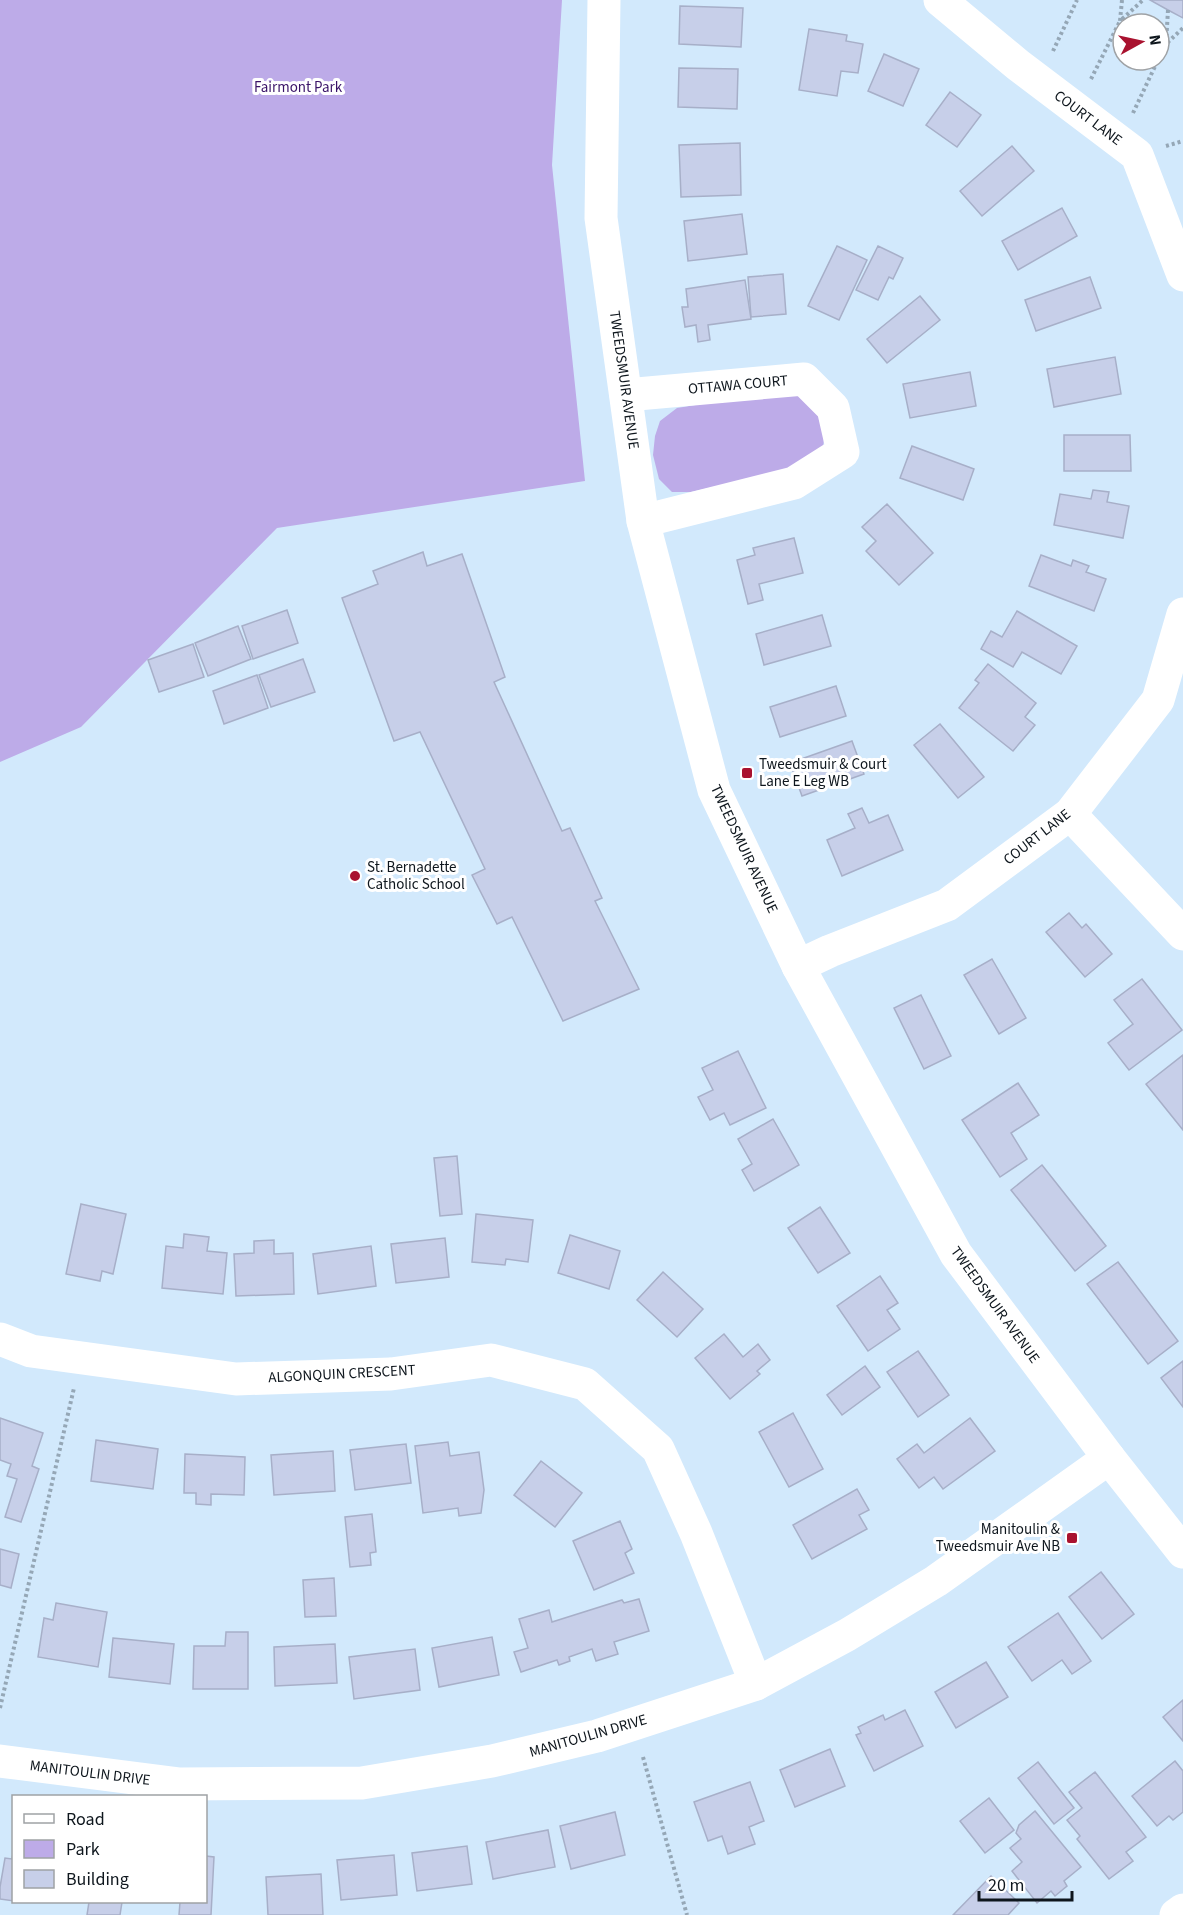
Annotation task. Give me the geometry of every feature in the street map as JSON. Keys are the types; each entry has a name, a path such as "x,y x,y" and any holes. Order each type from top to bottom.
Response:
{"street":[{"name":"TWEEDSMUIR AVENUE","path":"604,0 601,218 643,521 714,790 798,966 956,1254 1109,1458 1183,1552"},
{"name":"COURT LANE","path":"940,0 1041,82 1137,155 1183,275"},
{"name":"OTTAWA COURT","path":"626,396 804,379 833,408 843,452 794,483 643,521"},
{"name":"COURT LANE","path":"798,966 830,951 948,906 1070,814 1158,700 1183,614"},
{"path":"1070,814 1183,934"},
{"name":"ALGONQUIN CRESCENT","path":"0,1339 31,1351 236,1379 391,1374 491,1360 585,1384 658,1449 696,1533 756,1684"},
{"name":"MANITOULIN DRIVE","path":"0,1761 180,1784 362,1783 492,1761 597,1736 756,1684 848,1635 936,1581 1109,1458"},
{"path":"1176,1915 1183,1910"}],"path":[{"path":"1041,82 1062,29 1077,0"},
{"path":"1130,12 1143,0"},
{"path":"1171,40 1183,28"},
{"path":"1077,110 1111,38"},
{"path":"1119,141 1153,72"},
{"path":"0,1708 71,1398 83,1358"},
{"path":"643,1757 687,1915"}],"green space":[{"name":"Fairmont Park","path":"0,0 562,0 552,165 585,481 277,528 81,727 0,762"},
{"path":"777,392 802,396 816,407 824,426 823,448 793,469 691,492 672,492 659,479 653,455 655,436 660,421 677,408"}],"building":[{"path":"1150,0 1183,0 1183,18 1168,10"},
{"path":"680,6 743,8 741,47 679,44"},
{"path":"809,29 847,35 846,41 863,44 858,73 841,71 837,96 799,90"},
{"path":"884,54 919,69 903,106 868,91"},
{"path":"679,68 738,69 737,109 678,107"},
{"path":"950,92 981,115 957,147 926,125"},
{"path":"740,143 741,195 681,197 679,145"},
{"path":"1012,146 1034,171 982,216 960,191"},
{"path":"1062,208 1077,236 1018,270 1002,241"},
{"path":"742,214 747,254 688,261 684,221"},
{"path":"837,246 867,260 839,320 808,306"},
{"path":"878,246 903,258 893,279 889,277 878,300 856,290"},
{"path":"783,274 786,314 751,317 748,277"},
{"path":"1090,277 1101,308 1036,331 1025,300"},
{"path":"745,280 751,319 708,325 710,340 698,342 696,325 685,327 682,307 688,307 686,289"},
{"path":"920,296 940,320 887,363 867,339"},
{"path":"1115,357 1121,394 1054,407 1047,369"},
{"path":"970,372 976,406 910,418 903,384"},
{"path":"1064,435 1130,435 1131,471 1064,471"},
{"path":"912,446 974,469 963,500 900,478"},
{"path":"1093,490 1109,492 1107,502 1129,506 1123,538 1054,525 1060,494 1091,499"},
{"path":"887,504 933,553 899,585 866,551 876,541 862,527"},
{"path":"794,538 803,573 759,584 763,600 748,604 737,560 755,555 753,548"},
{"path":"423,552 427,566 462,554 505,677 494,682 562,831 570,828 602,898 595,901 639,989 563,1021 512,917 497,924 472,875 485,869 420,732 394,741 342,598 378,584 373,571"},
{"path":"1041,555 1071,566 1073,560 1089,566 1086,572 1106,579 1094,611 1029,586"},
{"path":"287,610 298,643 253,659 242,626"},
{"path":"1017,611 1077,646 1061,674 1022,652 1013,667 981,649 991,631 1002,637"},
{"path":"822,615 831,646 764,665 756,634"},
{"path":"238,626 251,659 208,676 195,643"},
{"path":"193,644 204,677 159,692 148,660"},
{"path":"303,659 315,692 271,707 259,675"},
{"path":"988,664 1036,703 1025,717 1035,725 1013,751 959,708 979,683 975,680"},
{"path":"257,675 268,708 224,724 213,691"},
{"path":"836,686 846,716 780,737 770,707"},
{"path":"940,724 984,777 958,798 914,745"},
{"path":"852,741 864,774 802,796 790,763"},
{"path":"862,808 869,823 888,815 903,850 842,876 827,840 855,828 848,814"},
{"path":"1069,913 1082,928 1086,924 1112,954 1085,977 1046,932"},
{"path":"992,959 1026,1018 999,1034 964,975"},
{"path":"1142,979 1182,1030 1129,1070 1108,1043 1133,1024 1114,1000"},
{"path":"921,995 951,1056 924,1069 894,1008"},
{"path":"738,1051 766,1108 730,1125 724,1113 710,1120 698,1097 713,1090 702,1068"},
{"path":"1183,1055 1183,1130 1146,1084"},
{"path":"1018,1083 1039,1115 1011,1133 1027,1159 1000,1177 962,1120"},
{"path":"773,1119 799,1165 754,1191 742,1170 752,1164 738,1139"},
{"path":"457,1156 462,1214 440,1216 434,1158"},
{"path":"1042,1165 1106,1246 1075,1271 1011,1190"},
{"path":"81,1204 126,1214 113,1274 102,1271 100,1281 66,1274"},
{"path":"820,1207 850,1253 818,1273 788,1228"},
{"path":"476,1214 533,1220 528,1262 506,1259 505,1265 472,1262"},
{"path":"184,1234 209,1237 207,1251 227,1253 223,1294 162,1288 166,1246 183,1248"},
{"path":"570,1235 620,1251 609,1289 558,1273"},
{"path":"445,1238 449,1277 396,1283 391,1244"},
{"path":"274,1240 274,1254 293,1253 294,1294 236,1296 234,1254 254,1253 254,1241"},
{"path":"371,1246 376,1286 318,1294 313,1254"},
{"path":"1118,1262 1178,1341 1148,1364 1087,1284"},
{"path":"663,1272 703,1309 677,1337 637,1300"},
{"path":"880,1276 898,1303 887,1310 900,1329 868,1351 837,1306"},
{"path":"724,1334 743,1357 758,1344 770,1360 757,1371 760,1374 730,1399 695,1358"},
{"path":"918,1351 949,1395 918,1417 887,1372"},
{"path":"1183,1361 1183,1407 1161,1378"},
{"path":"865,1366 880,1387 842,1415 827,1395"},
{"path":"793,1413 823,1469 789,1487 759,1432"},
{"path":"0,1418 43,1433 32,1466 39,1469 21,1522 5,1517 17,1479 7,1476 11,1464 0,1460"},
{"path":"970,1418 995,1451 943,1489 934,1477 919,1488 897,1459 917,1444 924,1453"},
{"path":"96,1440 158,1449 153,1489 91,1481"},
{"path":"448,1442 450,1456 479,1452 484,1490 481,1513 459,1516 458,1508 423,1513 415,1446"},
{"path":"406,1444 411,1483 355,1490 350,1450"},
{"path":"333,1451 335,1491 274,1495 271,1455"},
{"path":"185,1454 245,1457 244,1495 211,1494 211,1505 196,1504 196,1493 184,1493"},
{"path":"541,1461 582,1493 555,1527 514,1495"},
{"path":"857,1489 869,1510 859,1515 867,1529 812,1559 793,1525"},
{"path":"372,1514 376,1552 370,1553 371,1565 350,1567 345,1517"},
{"path":"620,1521 632,1549 625,1553 634,1573 594,1590 573,1541"},
{"path":"0,1549 19,1554 11,1588 0,1585"},
{"path":"1101,1572 1134,1614 1102,1639 1069,1597"},
{"path":"334,1578 336,1616 305,1617 303,1580"},
{"path":"639,1599 649,1631 614,1642 618,1654 596,1661 592,1649 569,1657 570,1661 559,1665 557,1660 521,1672 514,1652 528,1648 519,1619 549,1610 552,1622 622,1600 624,1603"},
{"path":"56,1603 107,1612 98,1667 38,1657 44,1618 53,1620"},
{"path":"1058,1613 1091,1661 1072,1674 1062,1660 1032,1681 1008,1647"},
{"path":"226,1632 248,1632 248,1689 193,1689 194,1646 225,1646"},
{"path":"492,1637 499,1675 439,1687 432,1648"},
{"path":"113,1638 174,1644 170,1684 109,1677"},
{"path":"335,1644 337,1683 275,1686 274,1647"},
{"path":"415,1649 420,1690 354,1699 349,1657"},
{"path":"986,1662 1008,1697 956,1728 935,1692"},
{"path":"1183,1700 1183,1741 1163,1717"},
{"path":"905,1710 923,1746 874,1771 856,1735 861,1733 858,1727 883,1715 885,1720"},
{"path":"830,1749 845,1786 795,1807 780,1770"},
{"path":"1175,1761 1183,1771 1183,1812 1173,1820 1169,1816 1157,1826 1132,1796"},
{"path":"1038,1762 1074,1808 1054,1824 1018,1778"},
{"path":"1095,1772 1146,1837 1126,1852 1133,1861 1109,1879 1077,1839 1080,1836 1067,1820 1082,1808 1069,1792"},
{"path":"750,1782 764,1821 749,1827 755,1844 728,1854 722,1836 708,1841 694,1802"},
{"path":"989,1798 1014,1830 985,1853 960,1821"},
{"path":"1035,1811 1081,1867 1064,1881 1067,1886 1055,1896 1051,1891 1037,1903 1012,1871 1022,1862 1010,1848 1021,1839 1016,1833 1019,1825"},
{"path":"615,1812 625,1855 571,1869 560,1826"},
{"path":"548,1830 555,1867 493,1879 486,1842"},
{"path":"467,1846 472,1884 417,1891 412,1853"},
{"path":"394,1855 397,1895 341,1900 337,1860"},
{"path":"207,1856 214,1857 211,1915 179,1915 180,1903 207,1903"},
{"path":"5,1858 12,1859 12,1901 0,1899"},
{"path":"321,1874 323,1915 268,1915 266,1877"},
{"path":"991,1876 1019,1903 1008,1915 953,1915"},
{"path":"89,1903 122,1903 120,1915 87,1915"}],"place":[{"name":"Tweedsmuir & Court Lane E Leg WB","path":"747,773"},
{"name":"St. Bernadette Catholic School","path":"355,876"},
{"name":"Manitoulin & Tweedsmuir Ave NB","path":"1072,1538"}]}
